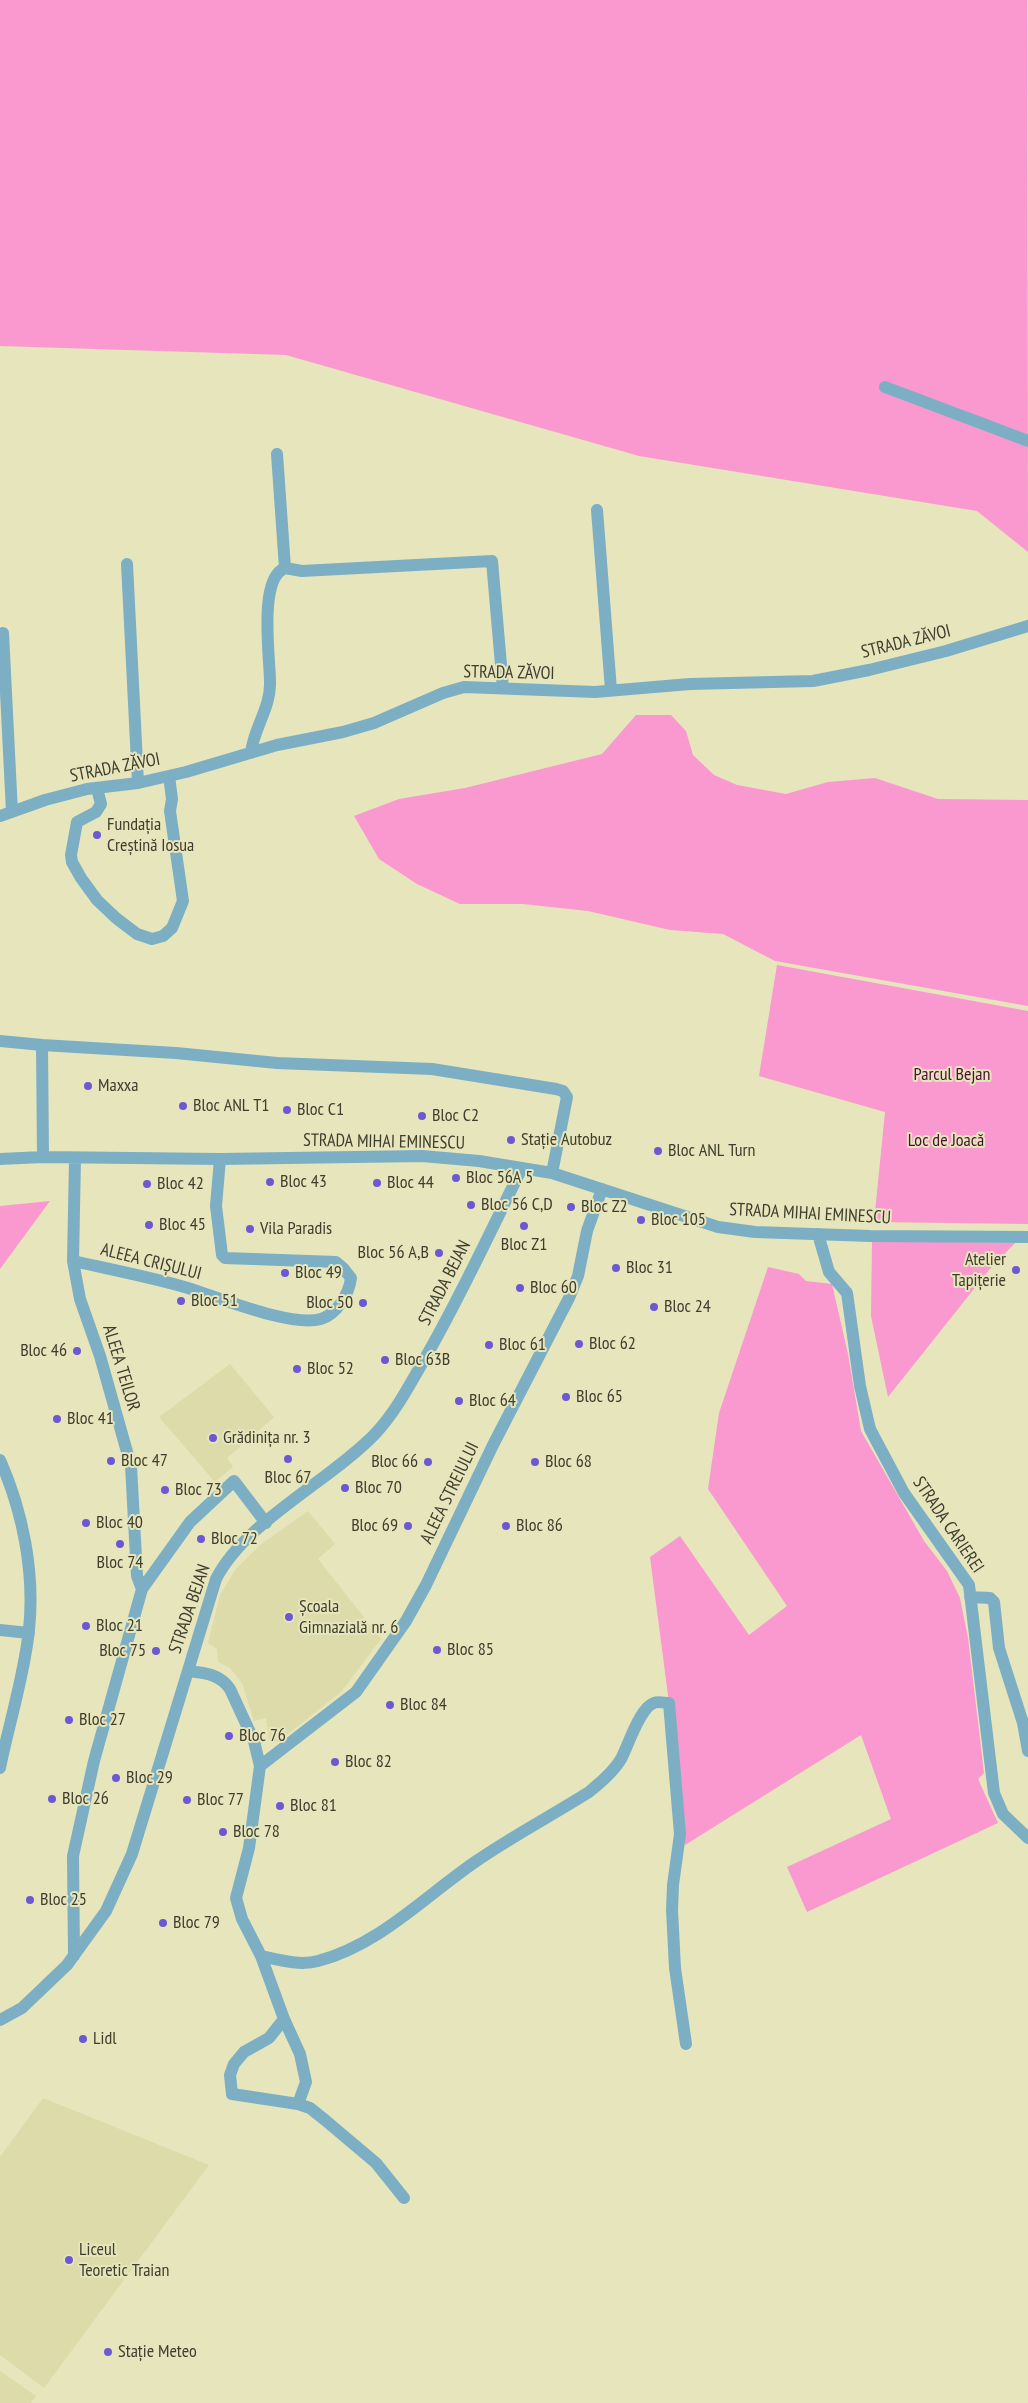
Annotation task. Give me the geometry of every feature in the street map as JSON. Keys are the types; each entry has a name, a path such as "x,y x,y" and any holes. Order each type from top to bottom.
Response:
{"street":[{"path":"885,387 1028,441"},
{"path":"277,454 285,568"},
{"path":"597,510 611,690"},
{"path":"251,753 252,744 267,705 270,684 267,605 277,574 285,568 302,571 492,561 503,688"},
{"path":"127,564 138,783"},
{"name":"STRADA ZĂVOI","path":"6,814 45,800 97,788 138,783 169,776 251,753 374,723 443,693 464,687 568,692 690,684 783,683 822,680 946,651 1028,626"},
{"path":"3,633 6,814"},
{"path":"97,788 100,807 96,812 77,822 71,852 72,862 88,889 116,918 142,936 158,938 172,928 183,900 170,810 172,799 169,776"},
{"path":"0,1041 176,1052 277,1063 432,1069 556,1089 563,1091 567,1097 552,1173"},
{"path":"42,1045 43,1157"},
{"name":"STRADA MIHAI EMINESCU","path":"0,1159 43,1157 220,1159 422,1156 552,1173 718,1227 756,1232 1028,1238"},
{"name":"ALEEA TEILOR","path":"75,1158 73,1261 80,1299 100,1356 131,1466 137,1576 142,1589"},
{"name":"ALEEA CRIȘULUI","path":"73,1261 181,1286 283,1318 311,1320 329,1316 344,1298 350,1287 351,1278 336,1262 225,1258 222,1255 216,1206 220,1159"},
{"name":"STRADA BEJAN","path":"0,2020 22,2008 74,1956 106,1911 132,1854 216,1579 224,1563 234,1550 266,1522 358,1450 387,1419 436,1339 522,1168"},
{"name":"ALEEA STREIULUI","path":"260,1766 356,1692 406,1621 426,1585 476,1478 570,1298 578,1276 587,1231 602,1189"},
{"name":"STRADA CARIEREI","path":"818,1234 828,1272 847,1293 860,1386 870,1428 904,1493 945,1554 959,1569 969,1586 994,1793 1003,1814 1028,1838"},
{"path":"0,1460 12,1491 25,1547 31,1597 28,1633 0,1768"},
{"name":"ALEEA TEILOR","path":"74,1956 73,1856 94,1761 142,1589 190,1522 234,1481 266,1522"},
{"path":"970,1597 990,1598 994,1602 999,1648 1023,1723 1028,1751"},
{"path":"0,1630 28,1633"},
{"path":"188,1670 216,1676 225,1681 254,1741 260,1766 249,1848 236,1898 242,1919 261,1956 284,2019 300,2054 306,2082 298,2104"},
{"path":"261,1956 292,1962 316,1962 342,1953 384,1931 476,1861 589,1792 605,1779 620,1759 648,1706 654,1703 669,1703 680,1834 673,1884 672,1910 675,1968 686,2044"},
{"path":"284,2019 269,2038 244,2052 234,2064 230,2075 232,2094 298,2104 310,2108 376,2163 404,2198"}],"shaded area":[{"name":"Grădinița nr. 3","path":"230,1364 274,1417 227,1458 233,1467 215,1482 159,1417"},
{"name":"Școala Gimnazială nr. 6","path":"308,1511 335,1544 318,1559 381,1639 342,1691 278,1742 269,1741 266,1718 254,1721 242,1683 230,1668 218,1662 217,1649 208,1643 220,1595 235,1570 260,1545"},
{"name":"Liceul Teoretic Traian","path":"43,2098 209,2165 44,2388 0,2355 0,2157"},
{"path":"0,2371 36,2396 31,2403 0,2403"}],"green space":[{"path":"0,0 1027,0 1028,552 977,511 639,456 286,355 0,346"},
{"path":"636,715 671,715 686,731 693,755 714,775 737,785 786,794 828,782 875,778 938,799 1028,800 1028,1006 775,961 723,934 670,930 588,911 523,904 460,904 417,884 379,859 354,816 399,799 465,788 602,754"},
{"name":"Parcul Bejan","path":"777,965 1028,1011 1028,1224 874,1222 885,1112 759,1076"},
{"path":"50,1201 0,1269 0,1206"},
{"path":"872,1241 1015,1243 989,1270 888,1397 871,1316"},
{"path":"768,1267 799,1274 806,1281 832,1284 848,1354 861,1431 924,1541 947,1571 960,1598 968,1638 984,1773 978,1779 998,1823 807,1912 787,1867 891,1819 861,1735 685,1845 650,1557 680,1536 749,1635 787,1606 708,1489 719,1413"}],"place":[{"name":"Fundația Creștină Iosua","path":"97,835"},
{"name":"Maxxa","path":"88,1086"},
{"name":"Bloc ANL T1","path":"183,1106"},
{"name":"Bloc C1","path":"287,1110"},
{"name":"Bloc C2","path":"422,1116"},
{"name":"Stație Autobuz","path":"511,1140"},
{"name":"Bloc ANL Turn","path":"658,1151"},
{"name":"Bloc 56A 5","path":"456,1178"},
{"name":"Bloc 43","path":"270,1182"},
{"name":"Bloc 44","path":"377,1183"},
{"name":"Bloc 42","path":"147,1184"},
{"name":"Bloc 56 C,D","path":"471,1205"},
{"name":"Bloc Z2","path":"571,1207"},
{"name":"Bloc 105","path":"641,1220"},
{"name":"Bloc 45","path":"149,1225"},
{"name":"Bloc Z1","path":"524,1226"},
{"name":"Vila Paradis","path":"250,1229"},
{"name":"Bloc 56 A,B","path":"439,1253"},
{"name":"Bloc 31","path":"616,1268"},
{"name":"Atelier Tapițerie","path":"1016,1270"},
{"name":"Bloc 49","path":"285,1273"},
{"name":"Bloc 60","path":"520,1288"},
{"name":"Bloc 51","path":"181,1301"},
{"name":"Bloc 50","path":"363,1303"},
{"name":"Bloc 24","path":"654,1307"},
{"name":"Bloc 62","path":"579,1344"},
{"name":"Bloc 61","path":"489,1345"},
{"name":"Bloc 46","path":"77,1351"},
{"name":"Bloc 63B","path":"385,1360"},
{"name":"Bloc 52","path":"297,1369"},
{"name":"Bloc 65","path":"566,1397"},
{"name":"Bloc 64","path":"459,1401"},
{"name":"Bloc 41","path":"57,1419"},
{"name":"Grădinița nr. 3","path":"213,1438"},
{"name":"Bloc 67","path":"288,1459"},
{"name":"Bloc 47","path":"111,1461"},
{"name":"Bloc 66","path":"428,1462"},
{"name":"Bloc 68","path":"535,1462"},
{"name":"Bloc 70","path":"345,1488"},
{"name":"Bloc 73","path":"165,1490"},
{"name":"Bloc 40","path":"86,1523"},
{"name":"Bloc 69","path":"408,1526"},
{"name":"Bloc 86","path":"506,1526"},
{"name":"Bloc 72","path":"201,1539"},
{"name":"Bloc 74","path":"120,1544"},
{"name":"Școala Gimnazială nr. 6","path":"289,1617"},
{"name":"Bloc 21","path":"86,1626"},
{"name":"Bloc 85","path":"437,1650"},
{"name":"Bloc 75","path":"156,1651"},
{"name":"Bloc 84","path":"390,1705"},
{"name":"Bloc 27","path":"69,1720"},
{"name":"Bloc 76","path":"229,1736"},
{"name":"Bloc 82","path":"335,1762"},
{"name":"Bloc 29","path":"116,1778"},
{"name":"Bloc 26","path":"52,1799"},
{"name":"Bloc 77","path":"187,1800"},
{"name":"Bloc 81","path":"280,1806"},
{"name":"Bloc 78","path":"223,1832"},
{"name":"Bloc 25","path":"30,1900"},
{"name":"Bloc 79","path":"163,1923"},
{"name":"Lidl","path":"83,2039"},
{"name":"Liceul Teoretic Traian","path":"69,2260"},
{"name":"Stație Meteo","path":"108,2352"}],"park label":[{"name":"Loc de Joacă","path":"946,1141"}]}
